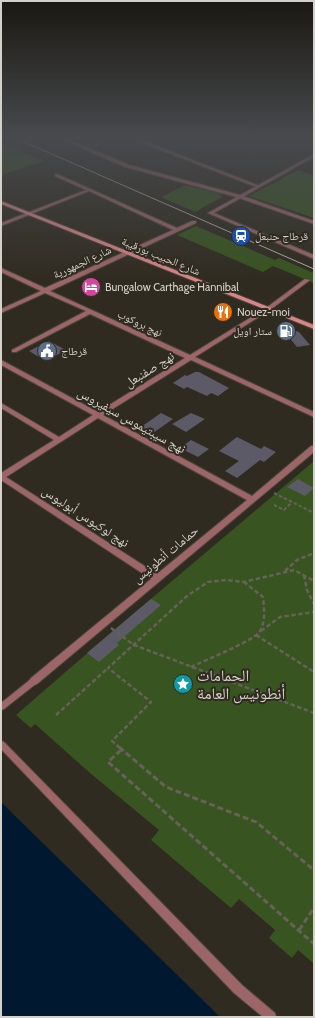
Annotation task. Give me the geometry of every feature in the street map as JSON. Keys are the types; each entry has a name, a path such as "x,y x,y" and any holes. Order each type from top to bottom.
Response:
{"main road":[{"name":"شارع الحبيب بورقيبة","path":"1,202 314,327"}],"street":[{"path":"78,185 176,229"},
{"path":"195,185 238,196 314,223"},
{"path":"254,185 258,186"},
{"path":"261,185 210,213 314,257"},
{"path":"1,224 89,190"},
{"name":"شارع الجمهورية","path":"1,311 194,222"},
{"name":"نهج بروكوب","path":"1,270 314,415"},
{"name":"نهج صفنبعل","path":"1,476 268,309 307,280"},
{"path":"14,351 91,311"},
{"name":"نهج سيبتيموس سيفيروس","path":"1,362 252,499"},
{"path":"1,405 58,440"},
{"name":"حمامات أنطونيس","path":"34,681 314,448"},
{"name":"نهج لوكيوس أبوليوس","path":"1,476 157,578"}],"lane":[{"path":"1,707 34,681"},
{"path":"1,744 233,983 271,1017"}],"path":[{"path":"276,494 314,513"},
{"path":"274,506 284,510 292,502"},
{"path":"283,572 297,560 314,553"},
{"path":"56,715 187,596 208,582 226,580 244,582 294,570 314,581"},
{"path":"304,575 307,590 314,604"},
{"path":"244,582 263,597 265,614 260,632"},
{"path":"191,667 256,635 280,617 314,612"},
{"path":"114,630 134,645 314,713"},
{"path":"256,635 314,672"},
{"path":"108,668 151,702 112,741 166,786 256,822 314,870"},
{"path":"121,749 108,762 314,944"},
{"path":"298,930 314,908"}],"green space":[{"path":"185,185 220,194 222,197 195,212 161,197"},
{"path":"271,185 314,185 314,218 249,196"},
{"path":"196,226 275,260 279,258 314,273 314,283 273,266 263,272 177,235"},
{"name":"الحمامات أنطونيس العامة","path":"314,461 314,964 298,950 292,958 269,938 275,930 239,899 231,908 151,840 159,830 90,773 35,724 31,728 16,715"}],"water":[{"path":"1,802 220,1017 1,1017"}],"building":[{"path":"296,331 299,332 310,345 297,347 288,336"},
{"name":"قرطاج","path":"49,341 66,350 46,361 29,351"},
{"path":"195,372 199,372 229,388 218,396 211,393 207,396 187,387 184,389 173,383 185,375 187,376"},
{"path":"161,413 173,419 153,433 141,427"},
{"path":"191,413 205,419 186,432 172,424"},
{"path":"237,437 261,449 264,446 276,452 264,462 260,460 237,478 225,471 239,461 219,451"},
{"path":"191,440 209,449 198,457 180,448"},
{"path":"298,479 314,488 305,496 287,487"},
{"path":"151,599 161,605 117,643 119,645 99,662 87,653"}],"tram line":[{"path":"121,185 314,269"}],"place":[{"name":"قرطاج حنبعل","path":"241,236"},
{"name":"Bungalow Carthage Hannibal","path":"91,287"},
{"name":"Nouez-moi","path":"223,312"},
{"name":"ستار اويل","path":"286,331"},
{"name":"قرطاج","path":"47,351"},
{"name":"الحمامات أنطونيس العامة","path":"183,684"}]}
